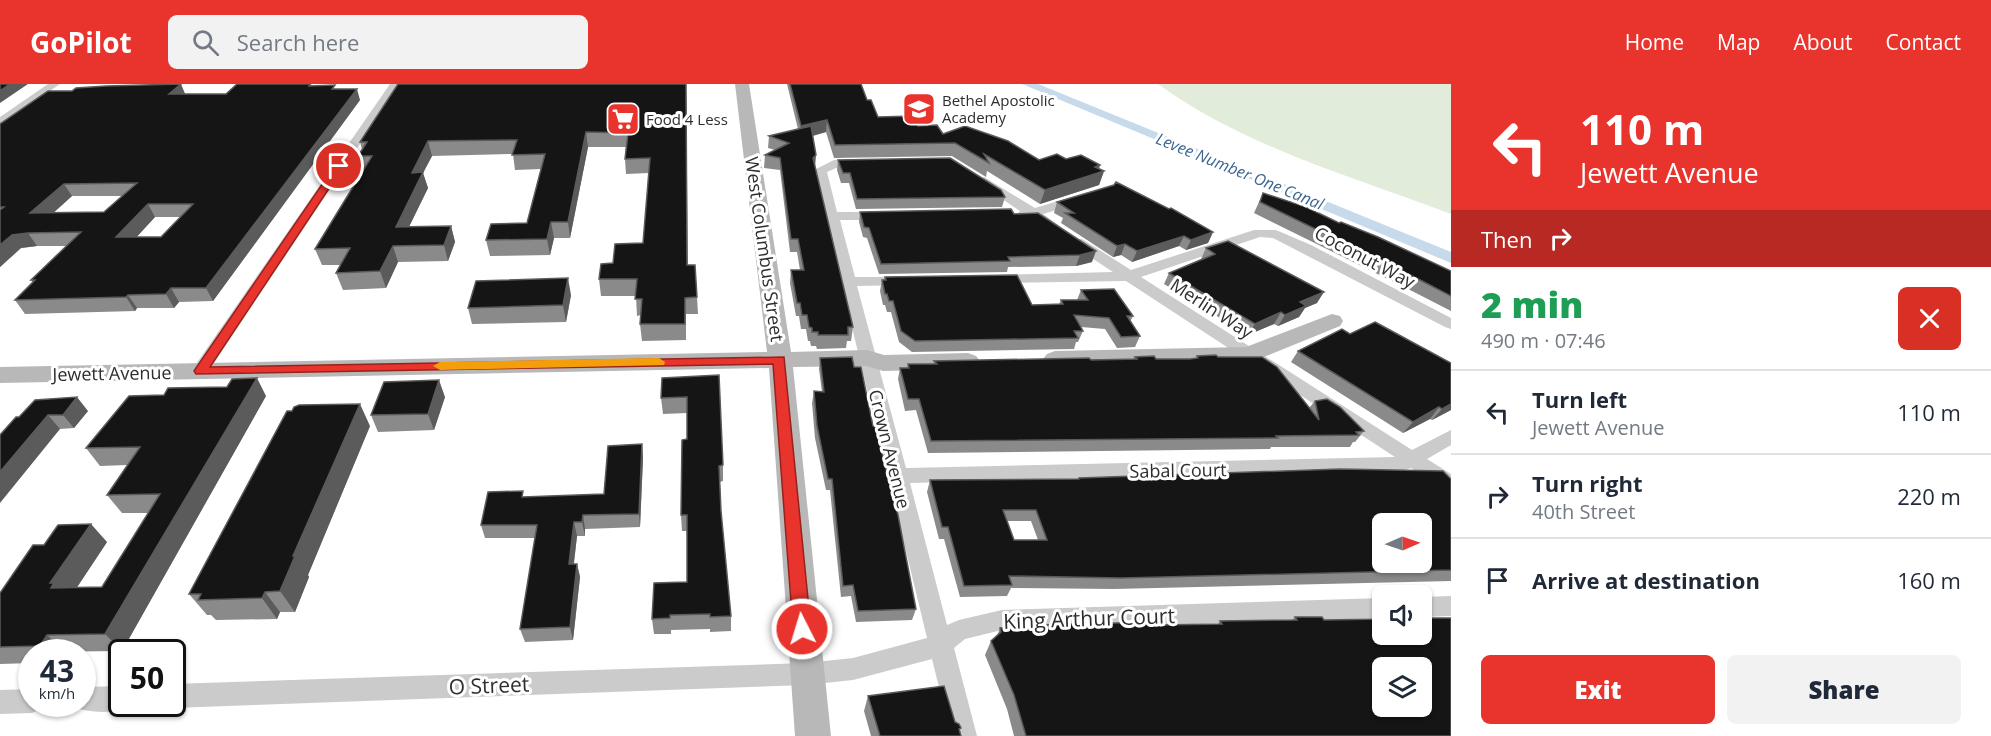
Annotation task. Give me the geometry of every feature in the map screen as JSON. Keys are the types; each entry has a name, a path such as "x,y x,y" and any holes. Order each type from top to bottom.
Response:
{"street":[{"path":"0,122 55,84"},
{"path":"200,371 395,84"},
{"name":"West Columbus Street","path":"742,84 780,360 813,736"},
{"name":"Crown Avenue","path":"882,163 834,164 820,170 964,736"},
{"name":"Merlin Way","path":"970,173 1451,484"},
{"path":"1010,214 1034,213 1094,194"},
{"path":"831,216 903,215"},
{"name":"Coconut Way","path":"1129,276 1259,232 1283,237 1451,324"},
{"path":"976,279 1129,276"},
{"path":"848,282 918,280"},
{"path":"1036,360 1249,355 1332,321"},
{"name":"Jewett Avenue","path":"0,375 867,358 883,363 989,361"},
{"name":"Sabal Court","path":"897,476 1402,464 1451,436"},
{"path":"1432,607 1451,606"},
{"name":"King Arthur Court","path":"806,674 853,669 939,645 959,630 1002,620 1372,608"},
{"name":"O Street","path":"186,696 806,674"},
{"path":"0,702 18,701"}],"green space":[{"path":"1158,84 1451,84 1451,214 1262,143 1191,106"}],"building":[{"path":"0,84 10,84 0,91"},
{"path":"181,84 169,94 226,94 237,84 335,85 332,89 357,89 206,288 171,288 166,294 128,295 126,297 15,300 35,280 31,280 81,232 12,235 0,245 0,210 4,207 0,207 0,124 48,91 72,91 76,88","holes":["137,183 104,212 30,213 64,184","148,204 193,204 161,237 116,237"]},
{"path":"398,84 686,84 687,265 695,265 697,297 685,298 685,324 640,324 642,299 635,299 637,279 599,279 601,264 613,263 615,244 643,243 650,158 625,159 628,133 586,132 568,222 551,222 547,239 486,240 491,224 527,223 545,154 512,155 517,140 428,141 412,173 423,172 396,227 451,226 444,245 393,246 380,271 336,273 350,248 315,249 372,156 358,156 367,142 360,142"},
{"path":"790,84 861,84 867,100 871,100 878,117 913,116 918,126 937,125 943,134 965,126 1008,141 1039,160 1057,154 1066,159 1081,155 1100,165 1095,167 1104,171 1045,190 984,154 989,163 955,143 835,145 827,120 801,126"},
{"path":"811,126 816,155 813,158 853,327 848,327 848,335 818,335 818,332 812,332 812,328 809,327 807,315 802,315 800,303 797,303 791,270 804,270 798,239 791,239 780,158 765,155 789,143 769,136"},
{"path":"950,158 1001,190 1005,197 857,199 850,173 843,173 838,160"},
{"path":"1116,182 1171,208 1213,232 1191,240 1184,236 1137,251 1125,244 1117,246 1065,213 1074,213 1057,202 1114,185"},
{"path":"1263,193 1306,207 1451,271 1451,296 1260,202"},
{"path":"1011,209 1014,214 1038,213 1096,251 1080,255 1008,257 1010,261 881,264 869,228 864,227 860,212"},
{"path":"1228,241 1324,292 1300,302 1306,306 1285,315 1281,312 1255,324 1169,273 1215,254 1206,248"},
{"path":"1017,275 1032,305 1063,304 1061,300 1088,300 1081,290 1114,289 1133,316 1127,316 1140,336 1121,337 1109,318 1074,315 1083,331 1074,331 1078,338 915,341 901,331 893,301 889,301 885,294 882,280 886,280 885,277"},
{"path":"568,278 563,305 468,308 476,281"},
{"path":"1375,322 1451,363 1451,404 1442,409 1439,407 1413,422 1298,351 1342,329 1350,334"},
{"path":"1216,355 1218,357 1262,357 1277,367 1319,420 1315,401 1327,399 1340,407 1364,431 1356,432 1359,435 1276,436 1278,438 931,441 919,399 908,399 900,368 909,368 908,364 937,364 934,361 1137,359 1135,357 1154,356 1156,359 1190,359 1198,358 1197,356"},
{"path":"852,357 854,367 861,367 873,426 875,426 898,515 916,609 858,611 853,585 843,586 832,479 828,479 817,426 814,391 824,392 820,358"},
{"path":"719,375 723,465 719,466 721,511 731,616 670,615 670,618 652,619 654,583 687,582 687,515 681,515 682,440 687,439 687,397 661,398 662,378"},
{"path":"257,378 105,634 47,635 44,639 18,639 18,647 0,647 0,593 33,545 44,545 58,525 91,524 50,583 54,583 51,588 102,587 160,494 107,495 140,447 86,448 129,396 164,395 168,388 227,387 232,379"},
{"path":"439,380 428,414 371,415 384,382"},
{"path":"77,397 63,415 48,415 0,472 0,435 16,417 19,417 35,400"},
{"path":"360,404 293,556 295,556 280,591 265,592 262,598 198,600 201,594 189,594 287,411 292,411 299,405"},
{"path":"642,444 639,514 583,515 582,522 574,522 569,564 577,564 570,627 520,629 537,525 481,525 488,492 523,491 522,497 604,494 608,446"},
{"path":"1340,469 1443,471 1451,479 1451,570 1432,570 1432,513 1372,513 1372,572 1121,578 1009,576 1012,585 964,586 948,527 942,527 930,480 1079,479","holes":["1003,510 1036,510 1047,540 1014,540"]},
{"path":"1295,617 1322,617 1324,620 1372,619 1372,645 1432,645 1432,618 1451,618 1451,736 1026,736 1014,695 991,641 1001,632 1000,628 1156,622 1157,625 1222,624 1220,621 1297,620"},
{"path":"944,686 955,722 961,728 959,729 961,736 880,736 868,696"}],"waterway":[{"name":"Levee Number One Canal","path":"1028,84 1451,258"}],"slow traffic":[{"path":"440,366 659,362"}],"place":[{"name":"Bethel Apostolic Academy","path":"919,109"},
{"name":"Food 4 Less","path":"623,119"}],"route":[{"path":"339,166 200,371 780,360 802,629"}]}
